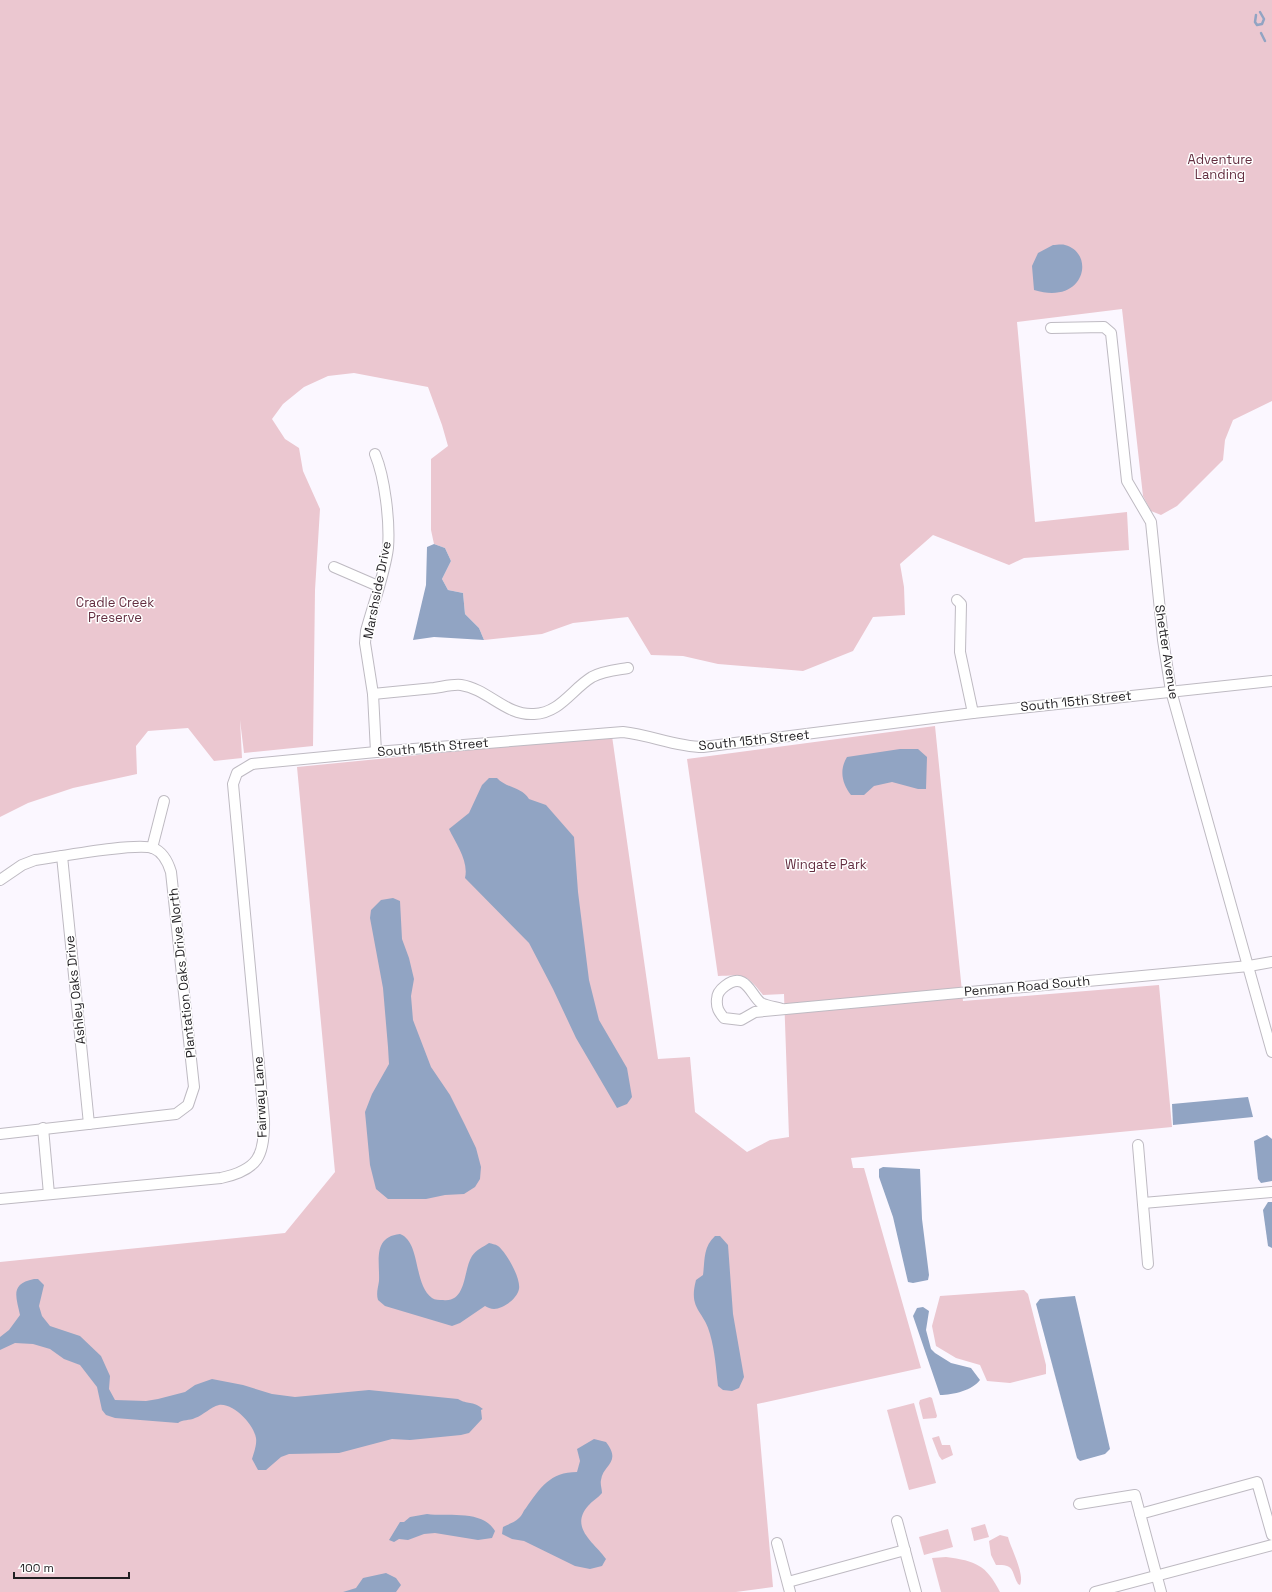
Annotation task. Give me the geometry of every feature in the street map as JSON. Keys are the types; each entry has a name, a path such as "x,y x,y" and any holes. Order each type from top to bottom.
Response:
{"street":[{"name":"Shetter Avenue","path":"1051,328 1104,327 1111,333 1127,482 1151,522 1171,691 1272,1052"},
{"name":"Marshside Drive","path":"375,454 381,469 388,530 388,548 366,631 365,643 373,694 376,752"},
{"path":"334,567 378,586"},
{"path":"957,600 961,604 960,652 973,713"},
{"path":"373,694 460,685 483,693 516,712 536,714 552,710 593,676 604,672 628,668"},
{"name":"South 15th Street","path":"239,772 252,764 376,752 623,732 652,736 687,746 703,746 973,713 1272,681"},
{"name":"Fairway Lane","path":"0,1199 221,1178 239,1174 252,1166 261,1154 264,1135 264,1119 233,784 239,772"},
{"path":"0,880 22,865 35,860 124,848 152,848 164,801"},
{"name":"Plantation Oaks Drive North","path":"89,1124 176,1114 188,1105 194,1087 171,872 165,858 152,848"},
{"name":"Ashley Oaks Drive","path":"62,856 89,1124"},
{"name":"Penman Road South","path":"782,1009 764,1004 755,996 752,989 746,984 738,982 728,984 717,996 717,1008 724,1018 742,1020 755,1012 782,1009 1249,966 1272,962"},
{"path":"748,1017 753,1010 755,996"},
{"path":"0,1134 89,1124"},
{"path":"43,1128 49,1194"},
{"path":"1138,1145 1148,1264"},
{"path":"1143,1203 1272,1192"},
{"path":"1140,1514 1257,1482 1272,1535"},
{"path":"1079,1504 1135,1494 1161,1592"},
{"path":"897,1521 916,1592"},
{"path":"777,1543 789,1587 905,1550"},
{"path":"1095,1592 1272,1545"}],"green space":[{"path":"0,0 1272,0 1272,401 1233,420 1225,440 1223,460 1177,506 1161,515 1151,511 1143,496 1122,309 1017,322 1035,522 1127,512 1129,550 1024,558 1009,565 933,535 900,564 904,587 905,615 873,617 853,651 803,671 718,664 683,656 651,655 628,617 573,623 542,634 484,640 479,628 465,614 463,593 448,590 442,579 451,561 445,548 434,544 431,530 431,459 448,446 428,387 354,373 328,376 304,387 283,404 272,419 285,439 299,448 303,471 320,509 315,590 313,746 244,753 240,720 242,758 214,761 188,728 148,731 136,746 137,774 73,788 28,803 0,817"},
{"name":"Wingate Park","path":"935,726 963,1001 1159,985 1172,1127 851,1158 853,1168 864,1168 921,1368 757,1404 773,1587 736,1592 0,1592 0,1262 285,1233 335,1172 297,767 612,736 658,1059 690,1057 695,1112 747,1152 770,1140 789,1137 784,994 763,995 748,979 744,977 734,975 718,976 687,759"},
{"path":"1024,1290 1028,1294 1046,1365 1046,1374 1010,1383 987,1381 980,1365 956,1358 936,1346 932,1326 940,1296"},
{"path":"930,1397 932,1398 937,1416 936,1418 923,1419 919,1403 920,1400"},
{"path":"914,1403 936,1483 909,1490 887,1410"},
{"path":"939,1436 942,1445 950,1445 953,1455 942,1460 932,1438"},
{"path":"985,1524 989,1537 974,1541 971,1528"},
{"path":"948,1529 953,1547 924,1555 919,1537"},
{"path":"1000,1535 1008,1537 1021,1575 1020,1585 1018,1584 1012,1569 1002,1565 996,1565 991,1555 989,1541"},
{"path":"946,1557 965,1560 979,1566 990,1576 1000,1592 941,1592 932,1558"}],"water":[{"path":"1053,245 1064,245 1075,250 1080,258 1082,267 1080,276 1074,285 1065,291 1051,293 1034,290 1032,266 1038,253"},
{"path":"434,544 445,548 451,561 442,579 448,590 463,593 465,614 479,628 484,640 434,637 413,640 426,585 427,547"},
{"path":"900,749 918,749 927,757 926,789 918,789 892,782 874,786 864,795 851,795 845,786 842,772 847,757"},
{"path":"489,778 497,778 505,784 522,792 529,799 546,805 574,837 578,892 589,980 599,1020 627,1068 632,1097 627,1104 617,1108 576,1038 529,943 465,878 466,872 464,859 449,829 469,813 482,785"},
{"path":"393,898 400,901 402,939 409,958 414,979 411,996 413,1020 431,1067 450,1095 476,1148 481,1167 480,1179 475,1187 464,1194 445,1195 426,1199 388,1199 376,1189 370,1165 365,1112 372,1094 389,1064 383,988 370,918 371,910 381,900"},
{"path":"1248,1097 1253,1117 1173,1125 1172,1104"},
{"path":"1267,1135 1272,1139 1272,1181 1261,1183 1258,1179 1254,1141"},
{"path":"883,1167 920,1169 922,1219 929,1275 928,1280 913,1283 908,1282 893,1217 879,1177 879,1169"},
{"path":"1268,1202 1272,1202 1272,1248 1268,1246 1263,1210"},
{"path":"400,1234 407,1238 411,1245 422,1283 426,1292 433,1299 451,1300 456,1296 463,1284 472,1256 489,1243 498,1246 509,1259 518,1278 518,1293 513,1300 498,1309 485,1306 460,1323 452,1326 385,1306 378,1300 377,1295 379,1281 379,1252 381,1245 385,1240 391,1236"},
{"path":"715,1236 720,1236 728,1245 733,1314 744,1377 739,1388 732,1391 723,1390 718,1386 712,1340 707,1326 695,1304 694,1298 696,1280 703,1275 706,1249"},
{"path":"38,1279 44,1285 39,1306 42,1316 50,1326 80,1336 101,1356 110,1376 109,1389 115,1400 146,1401 158,1399 185,1392 195,1385 212,1379 243,1385 272,1394 295,1397 369,1390 458,1399 476,1404 483,1409 481,1410 482,1419 469,1433 461,1435 410,1440 392,1439 339,1453 289,1454 281,1457 266,1470 258,1470 252,1459 256,1443 254,1433 247,1421 231,1407 219,1405 213,1407 198,1417 178,1423 115,1418 106,1415 102,1410 97,1387 80,1365 64,1359 50,1349 33,1344 15,1343 0,1350 0,1337 9,1330 20,1315 16,1292 21,1284"},
{"path":"1075,1296 1110,1449 1105,1454 1080,1461 1077,1458 1036,1304 1040,1299"},
{"path":"923,1307 929,1311 926,1330 931,1349 951,1363 971,1368 980,1380 973,1387 957,1393 940,1395 913,1316 917,1308"},
{"path":"594,1439 606,1442 610,1449 612,1459 602,1475 602,1493 588,1506 581,1521 582,1528 586,1535 606,1559 602,1566 590,1569 575,1566 524,1541 512,1539 502,1534 503,1527 520,1517 536,1494 547,1482 560,1475 577,1472 580,1461 577,1449"},
{"path":"427,1514 464,1515 482,1519 495,1531 492,1538 478,1540 435,1533 424,1534 408,1540 399,1539 394,1542 389,1540 400,1522 404,1522 410,1517"},
{"path":"386,1573 396,1578 401,1585 396,1592 343,1592 356,1588 363,1578"}],"waterway":[{"path":"1256,15 1255,22 1257,25 1262,24 1264,19 1260,12"},
{"path":"1261,33 1265,41"}],"park label":[{"name":"Adventure Landing","path":"1220,166"},
{"name":"Cradle Creek Preserve","path":"115,610"}]}
